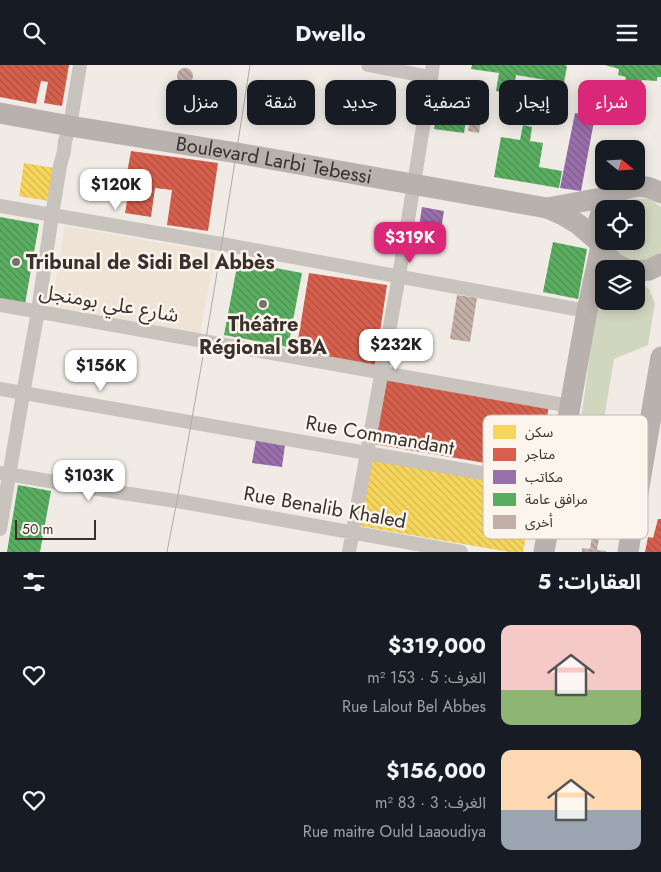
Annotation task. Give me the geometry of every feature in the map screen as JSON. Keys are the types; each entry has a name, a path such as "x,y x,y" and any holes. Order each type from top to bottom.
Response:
{"main road":[{"name":"Boulevard Larbi Tebessi","path":"0,113 547,208"},
{"path":"609,200 623,190 635,187 656,186"},
{"path":"547,208 612,197"},
{"path":"547,208 578,223 595,239"},
{"path":"568,415 599,250"},
{"path":"603,250 611,260"},
{"path":"645,270 661,264"},
{"path":"648,434 661,357"},
{"path":"544,552 546,539"},
{"path":"628,552 630,539"}],"street":[{"path":"0,529 5,473 23,393 38,311 60,166 70,126 80,65"},
{"path":"349,552 399,276 431,71 368,65"},
{"path":"0,206 227,245 587,311"},
{"name":"شارع علي بومنجل","path":"0,305 570,406"},
{"name":"Rue Commandant","path":"0,389 483,473"},
{"name":"Rue Benalib Khaled","path":"5,473 183,502 461,552"}],"green space":[{"path":"631,198 650,199 661,207 661,255 657,258 628,260 619,256 615,250 645,250 645,200 628,200"},
{"path":"645,286 649,289 655,303 648,345 614,359 605,415 582,415 597,310 645,310"}],"shaded area":[{"path":"65,226 215,253 200,334 51,307"}],"building: سكن":[{"path":"24,163 54,168 49,201 19,196"},
{"path":"372,459 483,479 483,539 525,539 523,552 509,552 360,526"}],"building: متاجر":[{"path":"0,65 69,65 62,106 44,103 48,82 41,81 36,104 0,97"},
{"path":"131,151 218,163 208,231 167,225 172,190 155,188 151,217 125,213 130,184 125,184","holes":["139,169 149,171 146,187 136,185"]},
{"path":"309,273 387,285 375,365 296,352"},
{"path":"386,378 549,406 547,415 483,415 483,463 374,444"},
{"path":"658,519 661,519 661,552 645,552 648,537 653,538"}],"building: مكاتب":[{"path":"575,113 578,113 578,125 593,125 581,191 560,188"},
{"path":"422,207 444,211 439,242 417,239"},
{"path":"256,440 285,445 282,467 252,463"}],"building: مرافق عامة":[{"path":"472,65 567,66 565,80 546,80 516,75 515,80 499,80 499,92 496,91 499,73 471,69"},
{"path":"605,65 661,65 661,77 657,77 657,81 625,80 626,77 618,75 619,69"},
{"path":"435,125 465,125 464,133 434,129"},
{"path":"523,125 532,127 530,141 543,143 539,167 562,171 559,188 494,177 501,137 520,140"},
{"name":"Tribunal de Sidi Bel Abbès","path":"0,217 39,224 25,304 0,300"},
{"path":"553,242 587,249 578,299 543,292"},
{"name":"Théâtre Régional SBA","path":"238,261 302,273 288,347 224,335"},
{"path":"18,485 51,491 40,552 7,552"}],"building: أخرى":[{"path":"182,68 188,68 193,73 192,80 177,79 177,73"},
{"path":"469,125 480,125 479,133 468,131"},
{"path":"457,295 477,298 470,342 450,339"},
{"path":"592,539 599,539 597,550 606,552 582,552 582,548 590,549"}],"tram line":[{"path":"167,552 203,354 250,65"}],"place":[{"name":"Tribunal de Sidi Bel Abbès","path":"16,262"},
{"name":"Théâtre Régional SBA","path":"263,304"}]}
